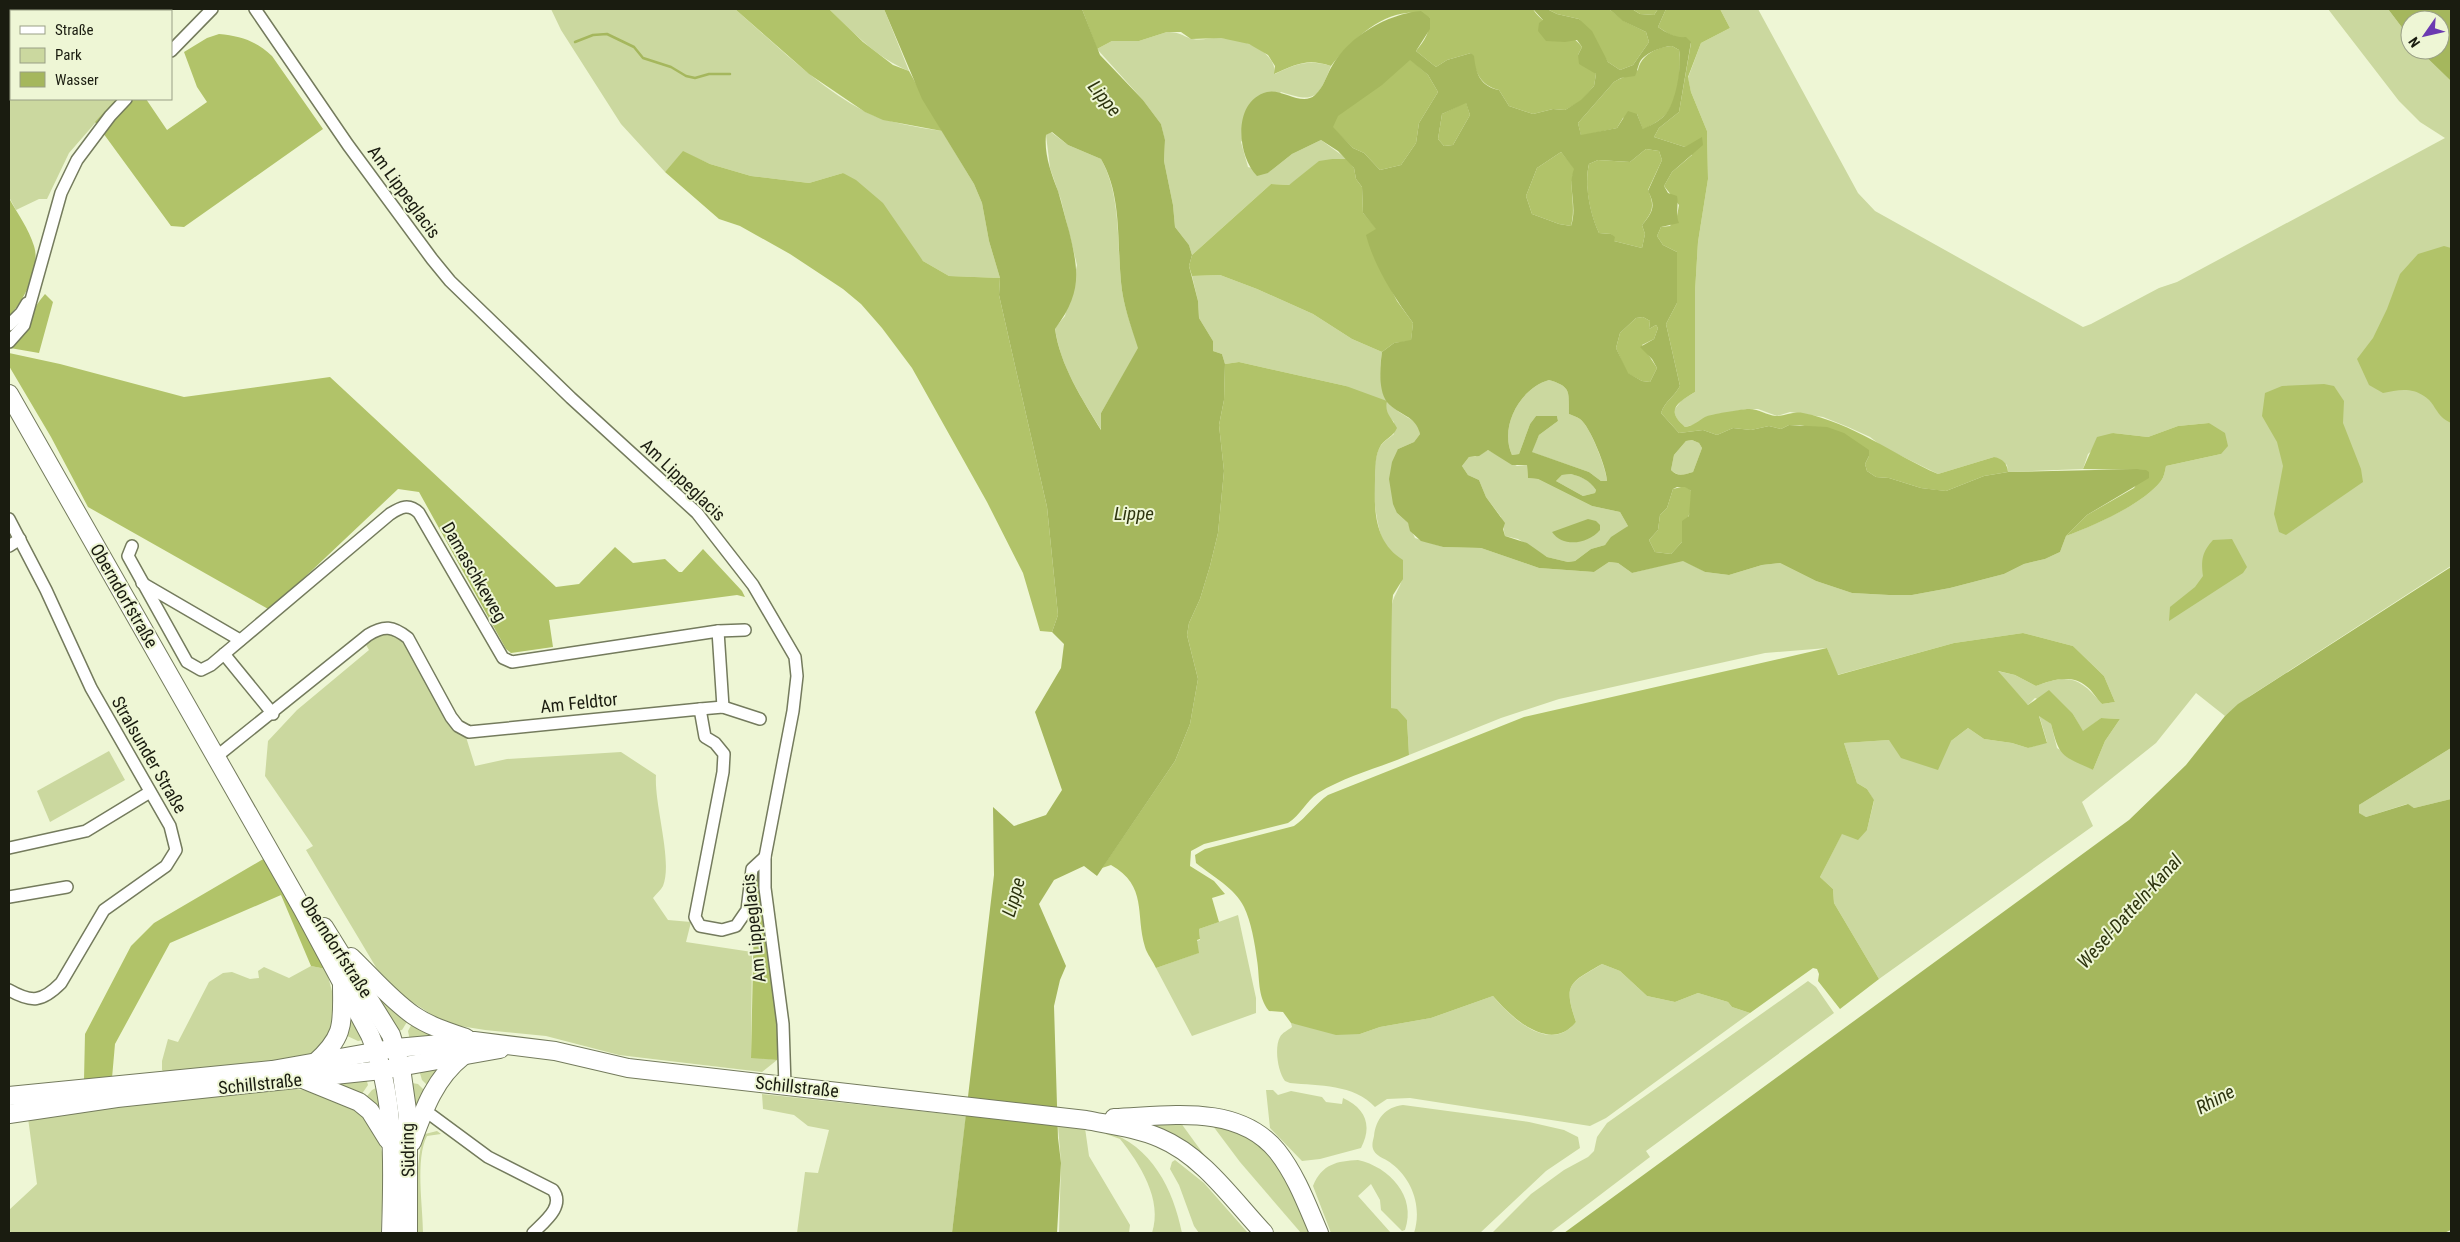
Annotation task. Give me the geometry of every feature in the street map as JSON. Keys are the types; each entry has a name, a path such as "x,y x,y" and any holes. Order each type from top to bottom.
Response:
{"main road":[{"name":"Oberndorfstraße","path":"9,394 342,978 377,1052 382,1070"},
{"name":"Oberndorfstraße","path":"240,798 313,911 336,943 392,1036 401,1068"},
{"path":"336,943 394,1000 414,1016 436,1028 474,1041"},
{"path":"314,1064 331,1049 340,1034 342,978"},
{"name":"Schillstraße","path":"9,1114 157,1088 314,1064 396,1048 474,1041 555,1051 628,1068 1086,1120"},
{"name":"Schillstraße","path":"9,1096 302,1079 401,1068 510,1046"},
{"path":"409,1152 423,1109 442,1076 463,1055"},
{"name":"Südring","path":"401,1068 408,1117 408,1233"},
{"name":"Südring","path":"382,1070 392,1146 391,1233"},
{"path":"302,1079 359,1102 370,1111 392,1146"},
{"path":"1086,1120 1186,1115 1211,1116 1246,1127 1258,1134 1276,1150 1287,1166 1319,1233"},
{"path":"1086,1120 1136,1130 1161,1138 1179,1147 1207,1170 1264,1233"}],"street":[{"path":"172,50 212,9"},
{"name":"Am Lippeglacis","path":"255,9 348,145 450,281 571,398 697,513 738,562 776,621 795,656 797,676 793,711 765,858 765,888 783,1024 785,1086"},
{"path":"9,342 24,325 61,193 77,160 110,116 125,100"},
{"path":"9,325 21,313 33,293"},
{"name":"Damaschkeweg","path":"132,546 128,556 141,582 187,662 201,670 211,665 390,514 406,506 413,507 420,513 503,658 512,662 718,632 744,630"},
{"name":"Stralsunder Straße","path":"9,519 20,538 91,688 170,826 176,850 166,866 104,910 61,983 52,992 39,999 26,999 9,990"},
{"path":"9,546 20,538"},
{"path":"141,582 240,640"},
{"name":"Am Feldtor","path":"216,757 380,627 398,630 408,638 451,717 458,726 469,732 700,709"},
{"path":"718,632 723,707"},
{"path":"224,654 272,714"},
{"path":"760,719 723,707 700,709 705,737 714,743 724,754 723,772 695,917 700,926 722,930 736,926 747,910 752,869 765,858"},
{"path":"9,848 86,831 150,792"},
{"path":"9,897 67,887"},
{"path":"423,1109 488,1157 553,1190 558,1197 557,1205 533,1233"}],"green space":[{"path":"9,9 75,9 10,10 10,100 115,100 69,153 47,199 39,199 16,210 9,197"},
{"path":"551,9 735,9 797,64 847,101 882,119 942,131 974,184 982,203 989,241 1000,278 949,276 923,261 843,173 809,183 751,176 710,164 683,152 665,172 621,124 561,30"},
{"path":"829,9 884,9 909,71 897,66 876,52"},
{"path":"1720,9 1758,9 1858,193 1875,211 2083,327 2159,288 2177,282 2445,138 2420,122 2399,101 2328,9 2388,9 2400,25 2400,60 2429,60 2451,81 2451,566 2250,696 2225,716 2196,693 2156,743 2082,802 2093,826 1879,979 1834,903 1833,889 1820,877 1842,833 1867,830 1874,801 1867,789 1857,783 1844,743 1889,740 1951,741 1968,728 1984,739 2012,743 2028,748 2047,742 2039,715 2051,724 2057,748 2093,770 2105,741 2120,719 2101,718 2083,732 2073,714 2035,698 2028,705 1997,671 2015,675 2036,686 2058,680 2074,680 2087,688 2102,704 2115,702 2104,676 2073,646 2023,633 1954,643 1837,675 1827,648 1765,653 1559,699 1501,718 1409,755 1407,720 1391,708 1392,604 1403,575 1399,563 1386,546 1380,533 1374,492 1375,464 1378,452 1383,443 1394,434 1394,422 1389,417 1385,408 1346,386 1239,362 1225,364 1222,354 1213,351 1213,341 1199,318 1198,301 1192,276 1220,275 1257,289 1313,314 1352,339 1382,352 1381,382 1386,397 1395,409 1418,425 1420,434 1414,442 1398,449 1397,513 1408,523 1415,538 1443,547 1481,548 1539,568 1594,572 1609,562 1618,563 1632,573 1683,560 1705,572 1729,575 1762,565 1780,563 1816,581 1852,593 1912,595 1950,588 2004,574 2024,564 2045,559 2060,552 2066,536 2117,513 2153,490 2164,476 2166,466 2221,454 2209,423 2178,426 2148,437 2113,433 2088,454 2083,469 2008,472 2007,465 1994,457 1938,474 1883,447 1870,437 1823,417 1790,412 1777,416 1758,409 1747,409 1710,416 1699,423 1685,427 1679,422 1674,410 1682,400 1695,392 1695,292 1698,242 1708,179 1707,131 1691,92 1688,78 1701,43 1730,28"},
{"path":"1167,32 1200,40 1221,38 1247,43 1256,47 1270,58 1274,65 1275,74 1309,63 1331,66 1322,86 1314,96 1301,97 1281,92 1241,142 1248,167 1268,173 1292,154 1321,140 1347,159 1332,159 1289,185 1271,184 1192,255 1189,245 1175,227 1173,205 1164,161 1165,141 1161,124 1143,100 1097,49 1112,41 1139,41"},
{"path":"1051,132 1068,145 1101,159 1112,188 1115,203 1122,291 1139,348 1101,413 1102,431 1067,369 1055,328 1065,316 1077,265 1061,200 1050,168 1046,135"},
{"path":"1549,380 1566,388 1569,396 1569,414 1584,423 1593,438 1607,481 1601,481 1589,472 1531,452 1539,435 1558,421 1557,416 1536,416 1530,424 1519,454 1512,455 1508,433 1510,421 1515,410 1529,391"},
{"path":"1692,440 1699,443 1702,448 1693,472 1684,475 1676,474 1671,470 1674,455 1686,441"},
{"path":"1488,450 1517,466 1527,465 1528,478 1538,479 1592,506 1620,512 1628,526 1605,545 1591,549 1575,561 1568,562 1547,557 1518,539 1505,536 1501,517 1486,497 1479,480 1468,475 1462,466 1469,457 1475,457"},
{"path":"1571,474 1588,481 1596,490 1595,493 1583,496 1556,481 1562,475"},
{"path":"388,633 404,640 453,729 466,737 475,766 507,759 621,752 656,775 666,862 663,886 653,898 668,920 691,922 686,942 752,952 751,1057 777,1060 762,1072 619,1055 546,1036 448,1024 403,996 377,969 306,850 313,846 265,776 268,741 297,710 369,650 365,643 376,635"},
{"path":"2451,748 2451,799 2414,808 2407,804 2366,817 2358,813 2359,805"},
{"path":"109,751 125,780 50,822 37,791"},
{"path":"1238,915 1256,998 1256,1013 1192,1036 1156,968 1198,953 1196,941 1200,940 1199,929"},
{"path":"1602,964 1620,971 1647,996 1675,1002 1698,993 1728,1002 1732,1007 1750,1013 1606,1118 1590,1126 1410,1098 1387,1099 1375,1107 1367,1099 1347,1090 1290,1083 1285,1081 1280,1072 1277,1053 1278,1042 1282,1034 1292,1027 1291,1023 1360,1034 1380,1027 1431,1018 1493,996 1510,1014 1532,1030 1543,1034 1555,1035 1566,1031 1576,1022 1570,999 1572,986 1582,976"},
{"path":"311,966 326,969 336,1006 336,1022 316,1053 298,1059 165,1073 162,1070 162,1061 168,1039 178,1042 209,982 223,973 232,972 250,979 259,978 258,971 264,967 289,978"},
{"path":"368,981 410,1017 402,1030 395,1032"},
{"path":"1808,981 1816,987 1834,1013 1646,1151 1650,1157 1550,1233 1492,1233 1531,1194 1564,1170 1588,1157 1594,1151 1597,1137 1607,1123"},
{"path":"345,1007 363,1040 358,1041 343,1034"},
{"path":"414,1020 446,1035 410,1041 408,1031"},
{"path":"446,1064 429,1087 422,1080 419,1070"},
{"path":"366,1078 368,1085 359,1098 328,1082"},
{"path":"412,1083 418,1084 426,1092 414,1116"},
{"path":"378,1087 383,1116 363,1101 372,1090"},
{"path":"297,1089 340,1101 363,1117 373,1128 379,1141 384,1166 381,1233 13,1233 9,1231 9,1210 37,1184 28,1118 95,1109"},
{"path":"1266,1090 1273,1090 1278,1095 1291,1091 1322,1097 1326,1102 1342,1104 1343,1098 1351,1102 1362,1112 1365,1118 1365,1140 1361,1148 1320,1159 1302,1161 1270,1128"},
{"path":"762,1094 966,1116 952,1233 797,1233 805,1172 818,1173 829,1130 808,1126 794,1115 763,1109"},
{"path":"1403,1105 1529,1122 1564,1130 1578,1137 1580,1148 1546,1171 1480,1233 1414,1233 1417,1214 1414,1195 1410,1186 1390,1162 1375,1153 1372,1145 1377,1124 1382,1115 1391,1108"},
{"path":"1178,1119 1220,1177 1125,1124"},
{"path":"1210,1122 1233,1126 1272,1153 1314,1233 1301,1233 1240,1162"},
{"path":"1058,1126 1085,1128 1089,1156 1130,1225 1129,1233 1059,1233 1061,1163"},
{"path":"437,1131 441,1134 427,1136 423,1146 420,1183 423,1233 418,1233 417,1182 419,1156 425,1134"},
{"path":"1106,1131 1136,1147 1158,1171 1173,1201 1182,1233 1152,1233 1155,1221 1154,1208 1148,1183 1120,1139 1106,1134"},
{"path":"1175,1160 1204,1183 1248,1233 1199,1233 1194,1226 1179,1185 1170,1169 1172,1162"},
{"path":"1358,1160 1380,1169 1398,1185 1404,1195 1407,1206 1408,1218 1405,1230 1402,1231 1381,1210 1380,1200 1371,1184 1358,1196 1391,1233 1331,1233 1313,1186 1321,1173 1331,1165 1343,1161"}],"shaded area":[{"path":"735,9 829,9 863,42 893,65 909,71 942,131 883,120 865,112 809,74"},
{"path":"1082,9 1533,9 1543,20 1577,41 1582,47 1578,55 1596,74 1594,86 1581,101 1565,110 1553,109 1533,114 1509,106 1499,90 1487,85 1479,77 1471,53 1447,60 1436,67 1416,51 1426,36 1430,18 1416,14 1396,15 1375,25 1355,40 1331,66 1308,62 1289,67 1274,74 1275,66 1268,55 1249,44 1221,38 1191,39 1181,32 1167,32 1139,41 1112,41 1097,49"},
{"path":"1547,9 1609,9 1624,21 1646,32 1649,42 1633,65 1620,70 1608,62 1579,19 1557,14"},
{"path":"1632,9 1658,9 1654,15 1640,14"},
{"path":"1666,9 1720,9 1730,28 1701,43 1688,77 1691,92 1707,131 1708,179 1698,242 1695,292 1695,392 1676,407 1676,416 1679,421 1685,427 1708,416 1747,409 1776,416 1803,413 1856,431 1938,474 1994,457 2004,462 2008,472 1984,476 1946,491 1921,488 1889,478 1876,477 1867,471 1865,464 1869,456 1809,427 1789,425 1781,429 1769,426 1751,430 1733,428 1717,435 1703,430 1679,433 1661,413 1680,386 1666,324 1677,303 1677,252 1663,245 1657,236 1661,227 1670,226 1677,216 1679,205 1664,186 1672,172 1692,155 1685,147 1654,137 1659,128 1679,112 1691,43 1658,27"},
{"path":"219,34 234,36 248,40 272,56 323,129 184,227 171,226 95,122 115,100 147,100 167,130 207,102 197,87 184,52 207,38"},
{"path":"1672,46 1679,50 1678,86 1672,104 1663,117 1643,130 1637,114 1623,118 1617,128 1581,136 1578,123 1614,82 1638,70 1642,60 1650,53"},
{"path":"1410,59 1428,75 1438,92 1419,123 1416,143 1401,165 1380,170 1364,153 1353,148 1332,127 1337,116"},
{"path":"1466,102 1470,115 1453,145 1444,146 1438,139 1442,114"},
{"path":"1646,149 1659,151 1662,160 1648,190 1652,200 1652,209 1642,225 1645,234 1642,248 1614,241 1611,234 1599,233 1593,217 1587,181 1589,164 1598,160 1630,162"},
{"path":"683,151 710,164 751,176 809,183 843,173 856,180 883,203 923,261 949,276 1000,278 999,295 1047,507 1058,615 1052,632 1040,631 1023,573 987,502 912,368 882,328 861,304 843,289 790,254 740,226 719,219 665,172"},
{"path":"1561,152 1575,169 1572,182 1573,218 1571,226 1559,224 1532,214 1526,196 1537,168"},
{"path":"1347,159 1354,168 1356,179 1362,187 1363,213 1377,229 1386,279 1397,301 1413,323 1411,341 1394,343 1382,352 1352,339 1313,314 1257,289 1220,275 1192,276 1189,266 1192,255 1271,184 1289,185 1319,161"},
{"path":"9,198 29,233 36,255 30,284 15,310 9,316"},
{"path":"2444,246 2451,248 2451,423 2442,417 2428,399 2419,393 2404,390 2383,393 2369,385 2357,359 2373,338 2387,309 2400,274 2418,254"},
{"path":"45,294 53,302 39,353 10,348 20,335 35,307"},
{"path":"1643,317 1650,321 1649,329 1656,325 1658,328 1654,339 1642,345 1657,368 1650,382 1642,381 1627,373 1616,348 1620,333 1636,318"},
{"path":"9,353 60,364 184,397 330,377 556,587 579,584 615,547 633,563 665,559 679,572 682,572 703,549 742,591 745,597 737,595 549,620 553,647 511,653 506,649 419,492 398,489 270,610 88,507 51,437 9,366"},
{"path":"1239,362 1346,386 1387,401 1388,412 1397,428 1381,445 1378,453 1375,466 1375,502 1381,535 1393,553 1403,560 1403,579 1393,595 1392,604 1391,708 1397,709 1407,720 1409,755 1351,777 1318,793 1288,823 1204,844 1191,851 1190,866 1214,881 1225,894 1212,898 1219,922 1199,929 1200,939 1197,940 1199,953 1156,968 1145,947 1138,902 1131,882 1123,873 1111,865 1102,868 1175,761 1190,724 1198,679 1187,635 1189,623 1200,599 1218,533 1224,471 1219,425 1224,400 1225,364"},
{"path":"2324,384 2334,386 2344,401 2343,423 2361,469 2363,482 2286,535 2279,532 2274,514 2283,466 2277,442 2262,416 2265,393 2282,386"},
{"path":"2209,423 2225,433 2228,446 2221,454 2166,466 2161,481 2142,498 2104,520 2066,536 2087,515 2134,488 2146,470 2083,469 2097,437 2113,433 2148,437 2178,426"},
{"path":"1685,486 1691,491 1691,503 1682,542 1671,554 1655,552 1649,540 1658,530 1660,515 1667,508 1673,489"},
{"path":"2232,539 2247,567 2243,573 2169,621 2170,607 2195,587 2203,576 2203,556 2209,544 2213,540"},
{"path":"2023,633 2073,646 2104,676 2115,702 2102,704 2088,688 2074,680 2061,679 2036,686 2015,675 1998,671 2028,705 2049,690 2073,714 2083,731 2101,718 2120,719 2105,741 2093,770 2068,758 2060,750 2051,724 2039,716 2047,743 2028,748 2012,743 1984,739 1968,728 1951,741 1938,770 1901,758 1889,740 1844,743 1857,783 1867,789 1874,800 1867,830 1858,840 1842,834 1820,877 1833,889 1834,903 1879,979 1840,1009 1818,981 1819,974 1817,969 1813,968 1750,1013 1732,1007 1728,1002 1698,993 1675,1002 1647,996 1620,971 1602,964 1582,976 1572,986 1570,1000 1576,1022 1566,1031 1555,1035 1543,1034 1532,1029 1510,1014 1493,996 1431,1018 1380,1027 1360,1034 1336,1035 1291,1023 1283,1012 1269,1011 1262,999 1254,940 1244,907 1229,888 1196,863 1195,855 1205,849 1294,826 1328,795 1524,717 1827,648 1838,675 1954,643"},
{"path":"265,858 326,969 311,966 281,895 170,943 115,1044 112,1078 84,1080 85,1034 131,946 154,923"},
{"path":"762,868 762,887 779,1038 777,1060 751,1058 755,870"}],"water":[{"name":"Lippe","path":"884,9 1082,9 1100,55 1143,100 1161,124 1165,140 1164,161 1173,205 1175,227 1189,245 1192,255 1189,266 1198,301 1199,318 1213,341 1213,351 1222,354 1225,364 1224,400 1219,425 1224,471 1218,533 1200,599 1189,623 1187,635 1198,679 1190,724 1175,761 1097,876 1084,866 1054,880 1039,904 1066,966 1060,980 1054,1006 1058,1138 1061,1163 1057,1233 952,1233 994,875 993,807 1014,826 1046,815 1062,790 1035,712 1061,668 1064,644 1052,632 1058,615 1047,507 999,295 1000,278 989,241 982,203 974,184 922,99","holes":["1052,132 1068,145 1101,159 1108,173 1116,203 1122,291 1138,348 1101,413 1101,430 1079,394 1067,369 1055,329 1064,316 1074,293 1076,271 1069,231 1049,163 1046,135"]},
{"path":"1533,9 1547,9 1557,14 1579,19 1592,31 1608,62 1620,70 1633,65 1649,42 1646,32 1623,21 1609,9 1632,9 1640,14 1654,15 1658,9 1666,9 1658,27 1675,36 1686,37 1691,42 1679,112 1659,128 1654,137 1685,147 1702,137 1703,145 1672,172 1664,186 1668,193 1677,196 1679,223 1661,227 1657,236 1663,245 1677,252 1677,303 1666,324 1680,386 1661,413 1679,433 1703,430 1717,435 1733,428 1751,430 1769,426 1781,429 1789,425 1827,427 1844,433 1869,450 1869,456 1865,464 1867,471 1876,477 1889,478 1921,488 1946,491 1984,476 2008,472 2137,469 2149,472 2149,478 2087,515 2066,536 2060,552 2045,559 2024,564 2004,574 1950,588 1912,595 1852,593 1816,581 1780,563 1762,565 1729,575 1705,572 1683,561 1632,573 1618,563 1609,562 1594,572 1539,568 1481,548 1443,547 1421,541 1410,531 1408,523 1397,513 1393,504 1389,479 1392,462 1398,449 1414,442 1420,434 1411,419 1387,402 1382,391 1380,378 1382,352 1394,343 1411,340 1413,323 1385,281 1374,258 1366,235 1376,229 1363,213 1362,187 1356,179 1354,168 1338,151 1321,140 1292,154 1268,173 1257,176 1245,156 1241,130 1243,117 1248,106 1256,97 1267,92 1279,92 1304,99 1310,98 1321,88 1339,55 1359,36 1382,22 1408,13 1421,11 1430,18 1430,29 1416,51 1436,67 1447,60 1471,53 1474,56 1480,78 1487,86 1499,90 1509,106 1533,114 1553,109 1565,110 1581,100 1594,86 1596,74 1579,64 1578,55 1582,47 1577,40 1565,42 1546,41 1538,31 1539,23 1543,20","holes":["1672,46 1679,50 1679,75 1675,95 1668,112 1656,122 1643,129 1637,114 1628,111 1617,128 1581,135 1578,123 1614,82 1621,78 1635,76 1641,60 1658,49","1410,60 1428,75 1438,92 1419,123 1416,143 1401,165 1380,170 1364,153 1353,148 1333,127 1338,116 1382,85","1466,103 1470,115 1453,145 1444,146 1438,139 1442,114","1646,149 1659,151 1662,160 1648,191 1653,205 1649,216 1642,225 1645,234 1642,248 1614,241 1615,237 1611,234 1599,233 1589,199 1587,181 1589,164 1598,160 1630,162","1561,152 1574,169 1572,176 1573,219 1571,226 1559,224 1532,214 1526,196 1537,168","1643,317 1650,321 1649,329 1656,325 1658,328 1654,339 1640,347 1652,359 1657,368 1650,382 1642,381 1628,373 1616,348 1620,333 1636,318","1549,380 1566,388 1569,396 1569,414 1580,419 1588,430 1601,458 1607,481 1601,481 1589,472 1532,452 1539,435 1558,421 1557,416 1536,416 1530,424 1519,454 1512,455 1508,433 1510,421 1521,400 1529,391","1692,440 1699,443 1702,448 1693,472 1681,475 1671,470 1674,455 1686,441","1488,450 1512,465 1527,465 1528,478 1538,479 1592,506 1620,512 1628,526 1611,537 1605,545 1591,549 1575,561 1568,562 1547,557 1527,543 1505,536 1503,529 1505,523 1486,497 1479,480 1468,475 1462,466 1469,457 1479,456","1571,474 1585,479 1596,490 1595,493 1583,496 1556,481 1562,475","1685,487 1691,491 1689,516 1682,521 1682,542 1671,554 1655,552 1649,540 1658,530 1660,515 1667,508 1673,489"]},
{"path":"2388,9 2451,9 2451,81 2429,60 2450,60 2450,10 2400,10 2400,25"},
{"path":"1588,519 1596,521 1600,525 1600,530 1595,535 1582,541 1569,542 1562,540 1552,532"},
{"path":"2451,567 2451,748 2359,805 2359,813 2366,817 2408,804 2414,808 2451,799 2451,1230 2444,1233 1564,1233 2129,820 2186,765 2225,716 2238,704"}],"waterway":[{"path":"575,42 593,35 607,34 634,47 643,58 671,67 686,76 695,78 709,74 730,74"}],"water label":[{"name":"Wesel-Datteln-Kanal","path":"2129,911"},
{"name":"Rhine","path":"2215,1099"}]}
